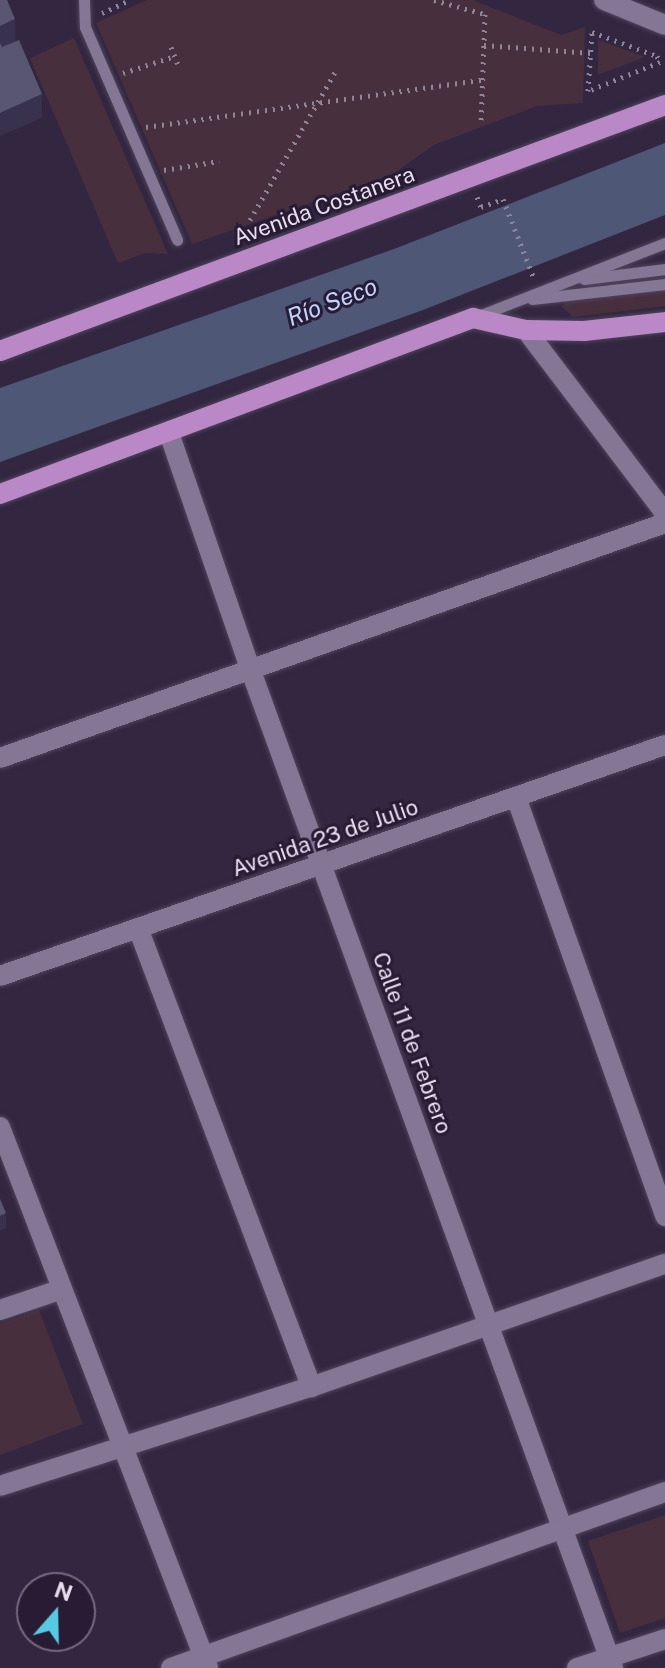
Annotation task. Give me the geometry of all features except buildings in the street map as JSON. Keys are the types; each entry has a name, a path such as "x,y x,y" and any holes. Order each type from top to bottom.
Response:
{"main road":[{"name":"Avenida Costanera","path":"0,351 665,105"},
{"path":"0,494 473,318 526,330 584,331 665,322"}],"street":[{"path":"612,2 665,25"},
{"path":"526,330 665,513"},
{"name":"Calle 11 de Febrero","path":"169,433 251,671 611,1663"},
{"path":"0,758 665,523"},
{"name":"Avenida 23 de Julio","path":"0,976 665,745"},
{"path":"516,797 665,1216"},
{"path":"138,928 311,1387"},
{"path":"0,1127 206,1662"},
{"path":"0,1486 311,1387 665,1264"},
{"path":"0,1310 62,1289"},
{"path":"171,1668 206,1662 665,1492"},
{"path":"577,1668 611,1663 665,1639"}],"lane":[{"path":"84,0 85,27 177,240"},
{"path":"473,318 665,243"},
{"path":"567,281 665,269"},
{"path":"516,301 665,284"}],"path":[{"path":"434,0 485,14 481,121"},
{"path":"592,32 657,56 660,62 588,91 591,53 592,32"},
{"path":"484,45 591,53"},
{"path":"171,47 178,64"},
{"path":"108,79 175,56"},
{"path":"250,220 335,72"},
{"path":"130,130 482,80"},
{"path":"148,173 219,161"},
{"path":"503,199 534,276"}],"shaded area":[{"path":"147,0 473,0 561,35 585,27 583,103 537,106 434,145 393,174 192,244 96,23"},
{"path":"74,38 168,254 145,253 118,263 30,58"},
{"path":"598,40 645,57 598,75"},
{"path":"665,287 665,306 573,317 562,307 566,301"},
{"path":"39,1310 83,1424 0,1455 0,1324"},
{"path":"665,1515 665,1618 620,1633 588,1541"}],"water":[{"name":"Río Seco","path":"665,143 665,215 423,310 0,462 0,388 394,249"}]}
